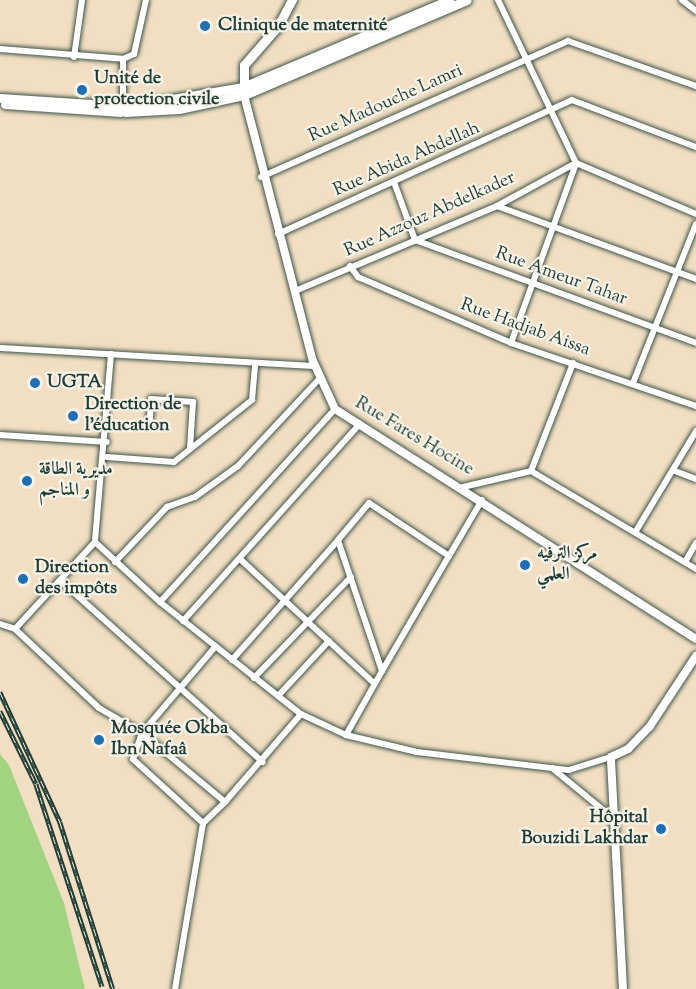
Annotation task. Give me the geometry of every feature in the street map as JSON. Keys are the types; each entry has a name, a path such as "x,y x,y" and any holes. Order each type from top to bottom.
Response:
{"main road":[{"name":"Rue Fares Hocine","path":"244,91 244,65 278,26 292,0"},
{"path":"244,91 449,0"},
{"path":"0,104 123,108 244,91 467,0"},
{"path":"0,98 123,108"}],"street":[{"path":"74,57 82,0"},
{"path":"0,49 74,57 123,58 134,54 146,0"},
{"path":"498,0 548,114 576,163 696,214"},
{"path":"682,0 696,11"},
{"name":"Rue Madouche Lamri","path":"261,177 523,58 568,41 696,86"},
{"path":"123,58 123,108"},
{"name":"Rue Fares Hocine","path":"244,91 261,177 295,291 314,366 335,409 483,499 695,637"},
{"name":"Rue Abida Abdellah","path":"278,234 548,114 572,100 696,147"},
{"path":"511,343 576,163"},
{"name":"Rue Azzouz Abdelkader","path":"295,291 497,206 576,163"},
{"path":"394,182 415,240"},
{"path":"497,206 551,229 696,279"},
{"path":"633,383 675,271 696,224"},
{"name":"Rue Ameur Tahar","path":"415,240 696,343"},
{"name":"Rue Hadjab Aissa","path":"350,266 358,277 511,343 696,406"},
{"path":"0,348 314,366"},
{"path":"15,629 95,542 106,457 111,354"},
{"path":"106,457 174,462 252,400 255,363"},
{"path":"531,471 573,363"},
{"path":"115,562 167,507 195,497 238,466 320,379"},
{"path":"150,418 150,399 193,402 190,449"},
{"path":"160,602 335,409"},
{"path":"183,621 360,424"},
{"path":"636,531 675,471 696,431"},
{"path":"0,435 107,442"},
{"path":"463,487 531,471 636,531 696,569"},
{"path":"675,471 696,478"},
{"path":"346,735 374,683 483,499"},
{"path":"232,660 369,503 450,556"},
{"path":"338,540 382,671"},
{"path":"95,542 160,602 301,714 346,735 417,752 569,770 610,757 628,749 650,726 696,656"},
{"path":"685,561 696,543"},
{"path":"240,559 374,683"},
{"path":"254,678 351,577"},
{"path":"61,581 263,762"},
{"path":"0,624 15,629 99,708 142,733 225,802"},
{"path":"278,696 329,641"},
{"path":"203,823 133,759 142,733 215,647"},
{"path":"175,989 203,823 263,762 301,714"},
{"path":"610,757 623,989"},
{"path":"551,768 614,819"}],"green space":[{"path":"0,754 9,765 64,903 85,989 0,989"}],"railway":[{"path":"0,692 60,822 113,989"},
{"path":"0,711 36,784 102,986"}],"place":[{"name":"Clinique de maternité","path":"205,26"},
{"name":"Unité de protection civile","path":"82,90"},
{"name":"UGTA","path":"35,383"},
{"name":"Direction de l'éducation","path":"73,416"},
{"name":"مديرية الطاقة و المناجم","path":"27,481"},
{"name":"مركز الترفيه العلمي","path":"525,565"},
{"name":"Direction des impôts","path":"23,579"},
{"name":"Mosquée Okba Ibn Nafaâ","path":"99,740"},
{"name":"Hôpital Bouzidi Lakhdar","path":"661,829"}]}
